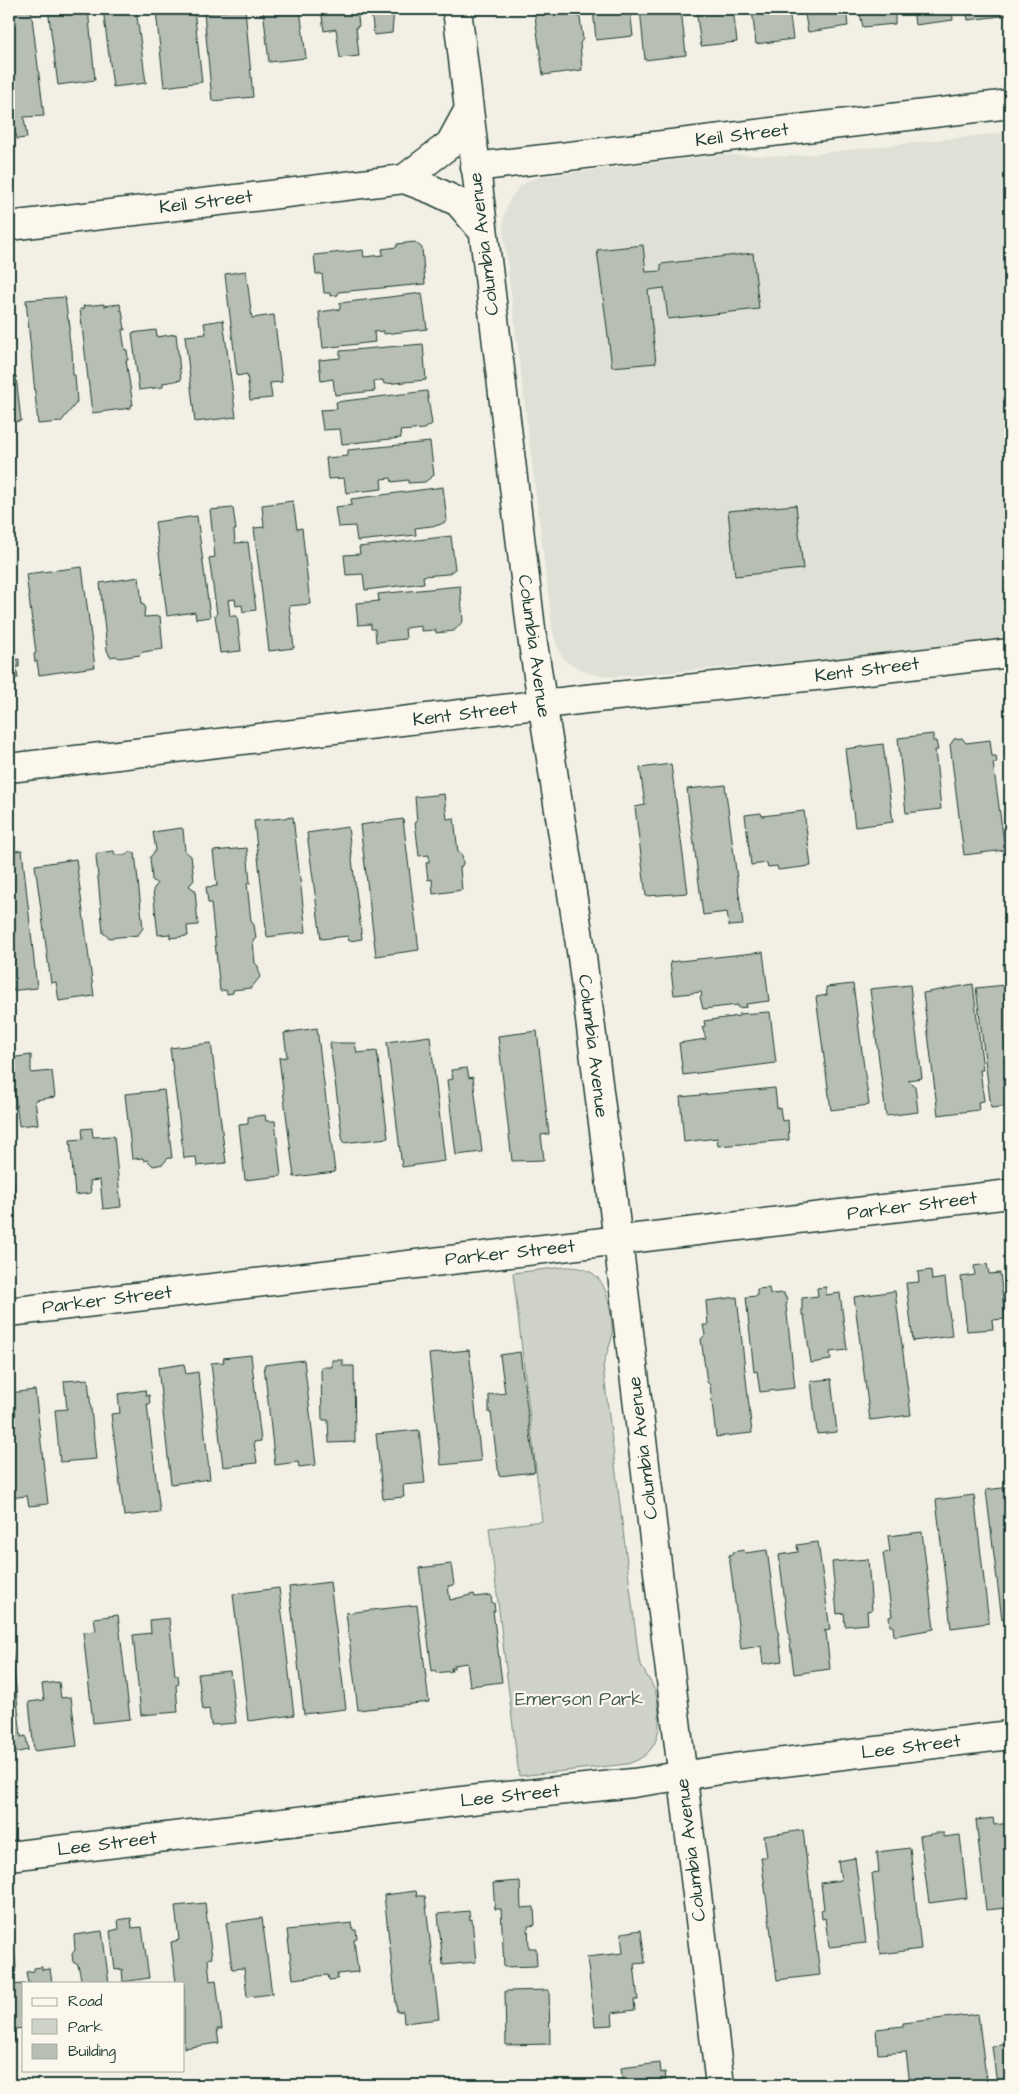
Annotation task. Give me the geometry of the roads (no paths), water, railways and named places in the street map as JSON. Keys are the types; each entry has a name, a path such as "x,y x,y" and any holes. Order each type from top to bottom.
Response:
{"street":[{"name":"Columbia Avenue","path":"457,9 474,167 542,704 582,957 618,1241 720,2085"},
{"name":"Keil Street","path":"474,167 1010,104"},
{"path":"404,179 450,144 468,111"},
{"name":"Keil Street","path":"9,226 404,179 458,202 482,230"},
{"name":"Kent Street","path":"9,768 542,704 826,675 1010,653"},
{"name":"Parker Street","path":"9,1312 1010,1194"},
{"name":"Lee Street","path":"9,1856 1010,1735"}],"park label":[{"name":"Emerson Park","path":"579,1699"}]}
